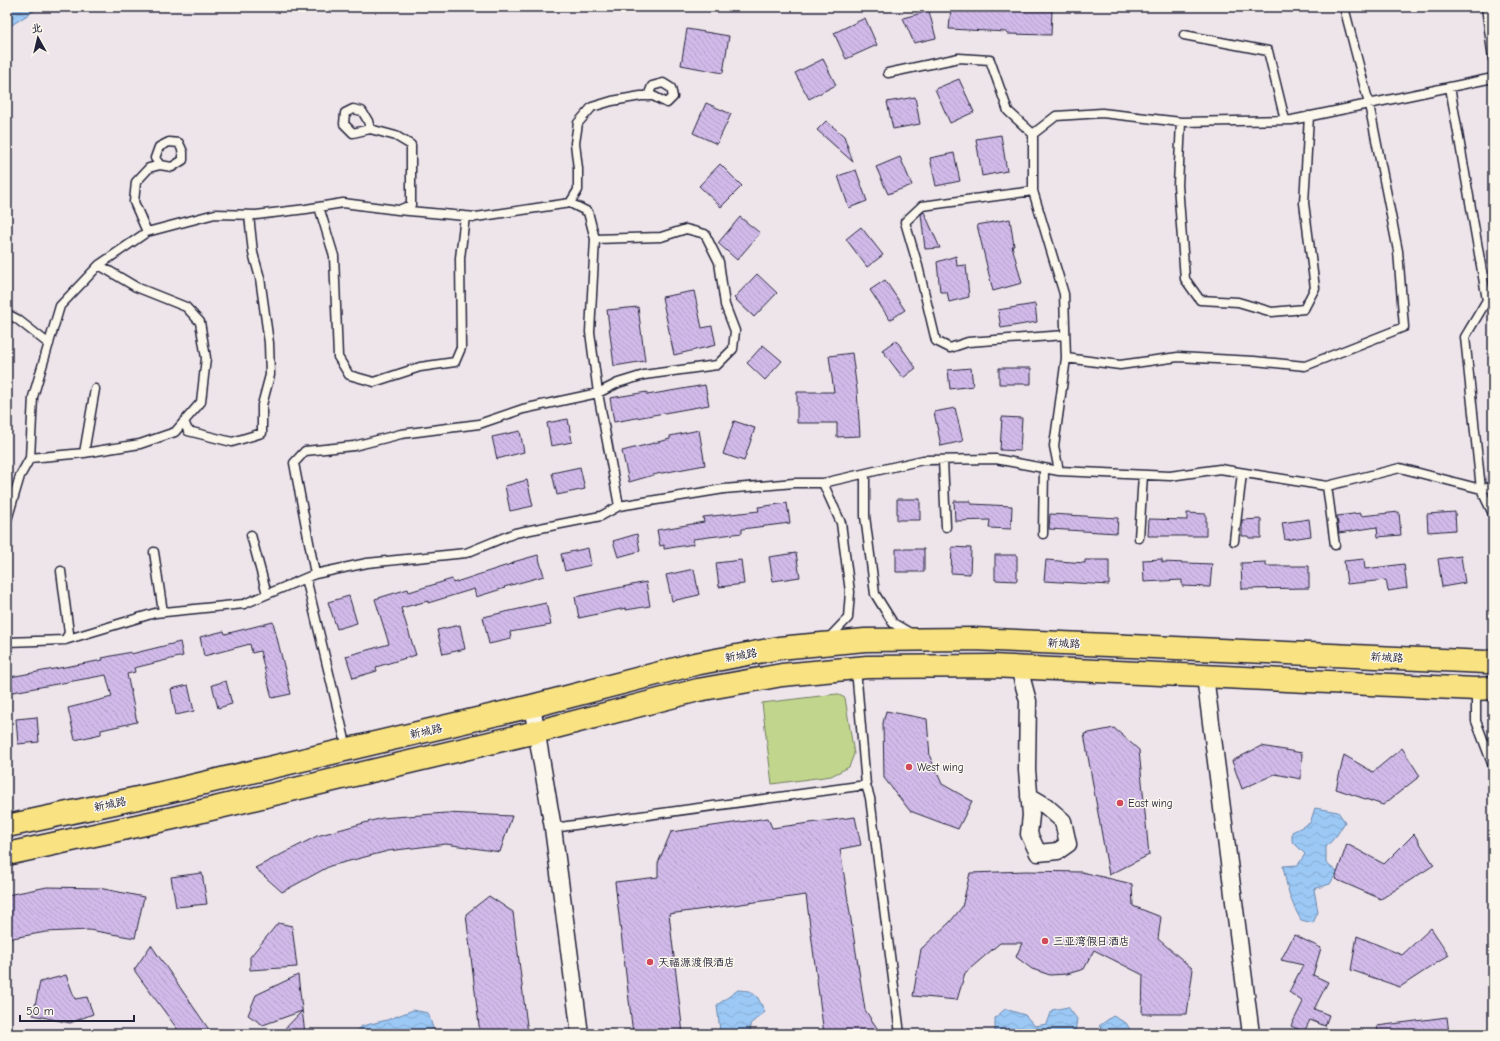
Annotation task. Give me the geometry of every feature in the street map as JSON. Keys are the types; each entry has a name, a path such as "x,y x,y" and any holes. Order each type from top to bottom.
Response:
{"main road":[{"name":"新城路","path":"7,826 158,793 532,706 696,664 779,648 865,640 974,639 1493,661"},
{"path":"7,854 173,818 536,732 698,690 782,675 856,668 992,666 1484,688"}],"street":[{"path":"1019,668 1028,701 1027,770 1029,796"},
{"path":"1205,676 1251,1034"},
{"path":"532,706 553,828 580,1034"}],"lane":[{"path":"1066,358 1120,365 1178,357 1254,361 1305,366 1404,327 1398,251 1369,104 1344,7"},
{"path":"1486,7 1493,59"},
{"path":"1184,35 1268,51 1285,120"},
{"path":"888,73 960,58 990,60 1008,111 1033,134 1033,191 1064,294 1066,358 1054,446 1059,471"},
{"path":"1033,134 1056,116 1102,112 1181,122 1285,120 1493,78"},
{"path":"1450,87 1490,301 1464,337 1481,489 1493,514"},
{"path":"570,203 578,190 578,169 575,143 578,123 592,107 612,100 648,96"},
{"path":"1181,122 1178,185 1185,279 1200,300 1238,302 1272,312 1304,309 1315,288 1304,203 1309,116"},
{"path":"370,129 396,136 411,145 411,205 398,210"},
{"path":"147,232 134,202 136,182 149,168 160,165"},
{"path":"1033,191 922,206 905,222 918,266 936,341 950,348 968,342 1065,335"},
{"path":"7,520 20,476 30,458 33,397 60,306 99,265 147,232 215,214 256,215 343,203 398,210 476,217 570,203 588,212 595,239 590,332 598,393 619,506"},
{"path":"319,207 334,256 338,357 350,375 374,382 420,367 455,362 461,348 460,258 465,216"},
{"path":"184,421 188,431 232,442 262,433 262,405 270,375 269,343 260,278 253,253 249,215"},
{"path":"315,574 294,463 305,451 354,446 401,434 479,424 523,409 598,393 618,383 644,375 717,365 733,349 735,331 725,305 719,262 704,234 686,229 661,237 595,239"},
{"path":"30,458 84,453 140,444 175,432 201,402 206,358 200,322 186,307 136,287 99,265"},
{"path":"7,314 17,319 49,344"},
{"path":"84,453 95,388"},
{"path":"7,641 65,640 155,613 244,604 315,574 367,563 466,553 515,532 601,516 619,506 724,489 794,483 823,483 923,460 996,459 1059,471 1170,476 1220,469 1327,486 1400,468 1481,489 1493,487"},
{"path":"943,460 946,526"},
{"path":"1043,534 1044,468"},
{"path":"1234,541 1242,473"},
{"path":"865,474 864,516 875,594 893,623 922,639"},
{"path":"1139,538 1143,475"},
{"path":"823,483 841,523 850,592 848,618 824,644"},
{"path":"1327,486 1335,545"},
{"path":"251,535 267,594"},
{"path":"154,552 164,612"},
{"path":"61,570 69,633 65,640"},
{"path":"306,578 348,749"},
{"path":"856,668 866,785 870,798 900,1034"},
{"path":"1484,688 1476,721 1493,766"},
{"path":"553,828 866,785"}],"green space":[{"path":"837,694 845,698 854,754 849,767 831,776 772,784 762,703"}],"water":[{"path":"7,7 40,7 7,28"},
{"path":"1315,808 1338,812 1345,822 1337,835 1326,847 1326,863 1337,872 1330,884 1314,889 1318,912 1313,923 1301,920 1297,913 1289,894 1283,866 1298,865 1305,854 1292,841 1292,832 1310,823"},
{"path":"738,990 750,991 758,998 765,1012 750,1024 751,1034 725,1034 720,1031 717,1005"},
{"path":"1068,1007 1077,1019 1076,1034 995,1034 995,1018 1005,1009 1025,1015 1035,1026 1047,1024 1052,1010"},
{"path":"413,1010 428,1013 435,1034 353,1034 362,1026 387,1020"},
{"path":"1113,1016 1126,1023 1133,1034 1106,1034 1099,1026"}],"building":[{"path":"951,8 1007,11 1052,10 1051,35 1007,34 1007,32 949,29"},
{"path":"929,11 936,38 914,43 903,18"},
{"path":"865,18 877,45 846,59 834,33"},
{"path":"687,29 729,36 723,73 681,65"},
{"path":"823,59 836,85 809,99 795,73"},
{"path":"959,79 974,112 950,123 935,89"},
{"path":"915,97 920,124 893,129 887,102"},
{"path":"706,103 731,114 717,144 693,133"},
{"path":"826,121 844,136 853,162 817,130"},
{"path":"1001,135 1007,171 982,176 976,139"},
{"path":"954,153 960,181 936,186 930,158"},
{"path":"900,157 912,185 888,194 876,167"},
{"path":"720,164 742,186 721,207 699,186"},
{"path":"856,170 867,201 849,208 838,176"},
{"path":"924,212 940,248 925,249 921,214"},
{"path":"740,217 760,233 737,260 718,243"},
{"path":"1010,219 1014,246 1012,246 1022,283 993,291 977,225"},
{"path":"861,227 883,255 867,267 846,239"},
{"path":"956,256 957,266 966,265 969,297 949,302 947,292 940,292 937,262"},
{"path":"757,274 777,293 754,317 734,298"},
{"path":"885,280 905,310 890,320 870,290"},
{"path":"694,291 702,328 712,326 716,345 674,355 662,297"},
{"path":"1035,304 1037,322 1001,328 998,310"},
{"path":"638,307 645,361 614,366 607,310"},
{"path":"896,340 916,368 903,378 882,350"},
{"path":"763,345 782,361 765,380 747,363"},
{"path":"852,353 857,390 860,436 837,437 837,423 797,423 797,392 834,392 829,356"},
{"path":"971,368 973,386 950,389 948,370"},
{"path":"999,368 1031,368 1031,384 999,384"},
{"path":"705,385 709,405 614,422 610,398 647,392 647,395"},
{"path":"955,408 963,441 941,446 934,412"},
{"path":"1002,417 1022,418 1020,451 1000,450"},
{"path":"568,419 572,442 551,446 547,423"},
{"path":"734,421 755,428 744,461 723,454"},
{"path":"699,430 705,465 657,474 629,482 622,451 670,439 670,436"},
{"path":"520,431 524,452 497,459 492,437"},
{"path":"580,467 585,489 557,495 552,473"},
{"path":"527,480 533,506 510,511 505,486"},
{"path":"897,499 920,499 920,520 897,520"},
{"path":"954,501 971,501 971,504 1012,506 1011,529 989,528 990,520 955,521"},
{"path":"787,503 790,523 742,529 742,533 693,539 694,544 664,549 664,545 660,546 657,530 704,522 703,517 759,511 758,507"},
{"path":"1399,512 1401,535 1378,537 1377,527 1339,533 1337,516 1361,513 1361,516"},
{"path":"1455,512 1456,530 1428,532 1427,514"},
{"path":"1187,513 1206,514 1206,536 1148,536 1149,519 1187,520"},
{"path":"1050,514 1118,518 1117,533 1049,529"},
{"path":"1261,519 1261,538 1249,538 1248,536 1242,536 1242,520"},
{"path":"1309,519 1311,536 1285,540 1282,523"},
{"path":"637,534 640,551 618,557 613,541"},
{"path":"952,547 971,548 970,574 951,573"},
{"path":"588,548 591,565 565,571 561,554"},
{"path":"896,549 924,549 924,572 896,572"},
{"path":"796,553 800,577 773,581 769,557"},
{"path":"538,555 544,576 504,587 505,588 476,597 474,589 428,603 428,601 401,608 416,655 376,667 377,671 353,678 346,656 389,644 375,599 408,589 409,592 452,579 453,583"},
{"path":"995,555 1017,555 1017,581 995,580"},
{"path":"1461,556 1465,583 1442,587 1438,559"},
{"path":"1162,559 1162,562 1212,564 1210,587 1182,586 1182,580 1144,582 1143,560"},
{"path":"1364,559 1365,569 1404,564 1407,588 1388,591 1386,580 1347,584 1344,561"},
{"path":"741,560 744,584 719,587 716,563"},
{"path":"1046,560 1085,563 1085,560 1109,560 1109,585 1044,581"},
{"path":"1266,562 1266,566 1309,566 1309,588 1242,589 1241,563"},
{"path":"694,569 699,595 672,601 666,575"},
{"path":"646,582 650,606 626,610 626,608 579,618 575,597"},
{"path":"349,596 357,623 337,629 328,602"},
{"path":"546,603 551,625 510,632 511,639 489,644 483,617"},
{"path":"273,622 291,694 272,698 260,651 252,653 250,644 204,656 200,637 224,631 225,634"},
{"path":"460,625 465,649 443,654 437,630"},
{"path":"180,642 183,656 134,668 135,672 127,674 137,722 101,730 101,734 75,740 68,708 112,697 106,675 13,692 10,677 103,660 102,658 131,652 131,654"},
{"path":"226,681 232,704 218,708 212,685"},
{"path":"188,685 194,711 176,715 171,689"},
{"name":"West wing","path":"886,711 927,719 930,757 942,784 972,801 958,829 910,811 884,778 883,723"},
{"path":"37,717 39,742 18,744 16,719"},
{"name":"East wing","path":"1114,728 1139,750 1149,855 1109,875 1084,734"},
{"path":"1261,746 1302,753 1301,779 1275,774 1242,789 1232,761"},
{"path":"1402,748 1420,776 1383,805 1336,789 1344,755 1373,772"},
{"path":"446,813 512,816 500,852 446,844 388,851 330,866 282,892 255,868 317,836 382,818"},
{"name":"天福源渡假酒店","path":"855,817 861,845 840,849 865,1010 881,1034 824,1034 806,895 669,914 683,1034 633,1034 615,882 658,877 658,863 671,832 768,818 772,828"},
{"path":"1414,834 1434,865 1381,899 1335,879 1347,844 1384,864"},
{"name":"三亚湾假日酒店","path":"1026,871 1082,872 1132,884 1133,906 1161,917 1158,939 1193,969 1187,1014 1142,1014 1143,975 1094,950 1084,969 1067,974 1050,975 1032,969 1016,957 1022,943 1000,943 965,973 957,1000 913,996 921,949 950,922 962,907 970,873"},
{"path":"202,873 207,904 176,907 171,877"},
{"path":"47,887 99,888 144,897 135,938 89,930 46,932 7,939 7,895"},
{"path":"489,896 513,912 528,1034 480,1034 466,914"},
{"path":"278,923 292,926 297,967 250,970 250,957"},
{"path":"1431,928 1449,955 1400,987 1351,970 1357,936 1402,955"},
{"path":"1294,935 1321,948 1313,975 1328,982 1314,1009 1329,1015 1325,1026 1310,1020 1304,1032 1291,1026 1303,1002 1289,992 1303,965 1281,960"},
{"path":"151,945 212,1034 181,1034 134,970"},
{"path":"66,975 75,999 87,997 93,1014 70,1023 33,1015 40,982"},
{"path":"298,975 305,1034 280,1034 302,1011 263,1025 248,1015 256,995"},
{"path":"1447,1017 1449,1034 1378,1034 1377,1026"}],"place":[{"name":"West wing","path":"909,767"},
{"name":"East wing","path":"1120,803"},
{"name":"三亚湾假日酒店","path":"1045,941"},
{"name":"天福源渡假酒店","path":"650,962"}]}
